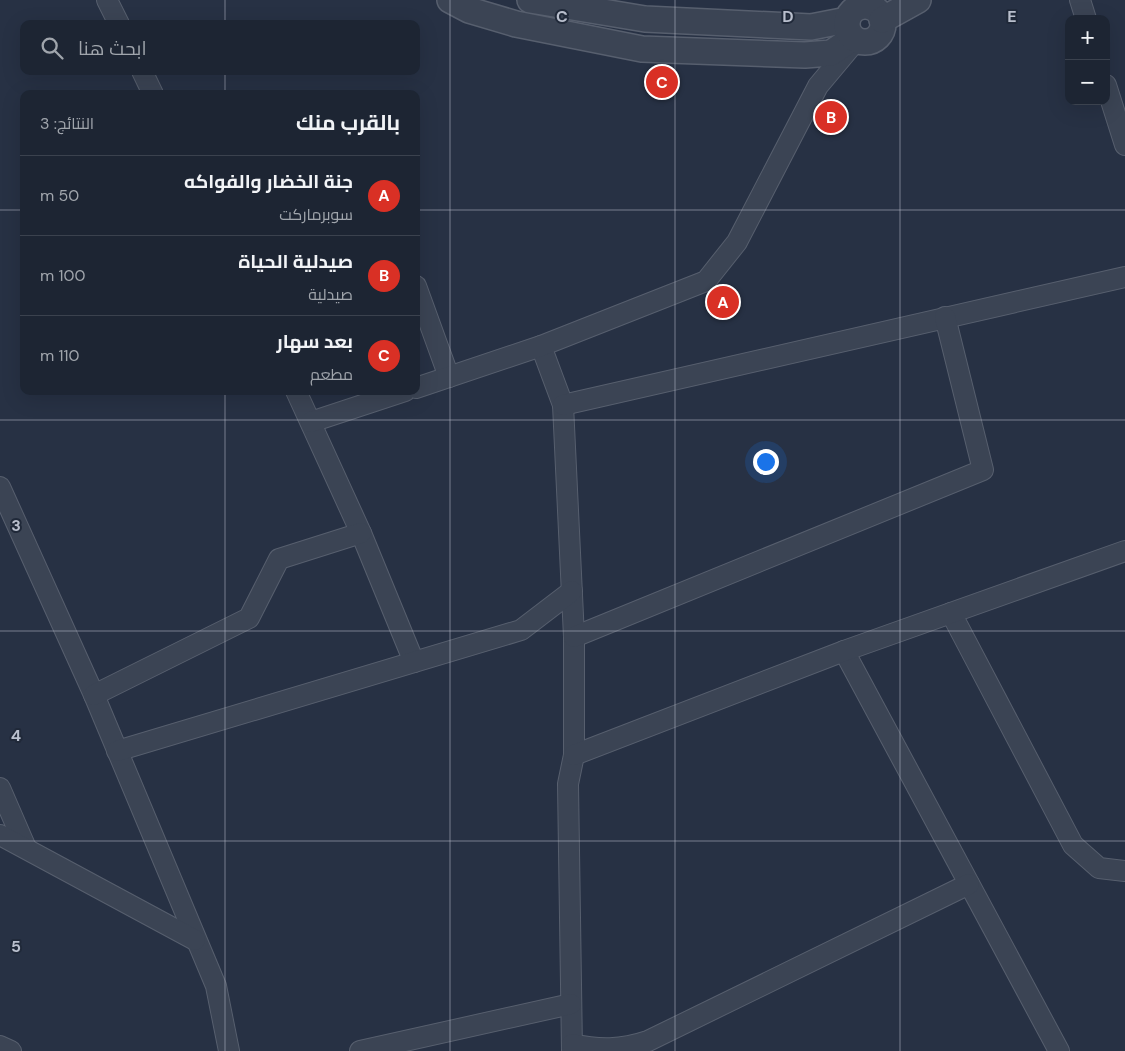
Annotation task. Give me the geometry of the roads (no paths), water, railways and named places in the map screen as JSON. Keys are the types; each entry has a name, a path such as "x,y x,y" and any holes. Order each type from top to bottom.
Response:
{"street":[{"path":"107,0 116,20"},
{"path":"450,0 469,10 516,24 642,49 805,55 831,53 852,33"},
{"path":"530,0 646,19 811,27 852,33 863,42 876,38 880,33 876,9 918,0"},
{"path":"1080,0 1085,15"},
{"path":"420,387 541,346 706,281 737,242 818,86 852,33"},
{"path":"144,75 151,90"},
{"path":"1110,98 1125,145"},
{"path":"563,405 1125,277"},
{"path":"420,297 449,377"},
{"path":"574,637 983,470 945,317"},
{"path":"541,346 563,405 572,591 574,755 568,784 572,1048 608,1050 628,1048 648,1041 969,884"},
{"path":"298,395 360,533 414,662"},
{"path":"311,422 393,395"},
{"path":"0,487 94,696 195,940 216,986 229,1051"},
{"path":"94,696 249,618 279,559 360,533"},
{"path":"574,755 844,652 1125,551"},
{"path":"117,751 521,630 572,591"},
{"path":"950,613 1073,845 1099,868 1125,871"},
{"path":"844,652 1058,1051"},
{"path":"0,788 26,848"},
{"path":"0,835 195,940"},
{"path":"360,1051 571,1004"},
{"path":"0,1046 11,1051"}],"place":[{"name":"بعد سهار","path":"662,82"},
{"name":"صيدلية الحياة","path":"831,117"},
{"name":"جنة الخضار والفواكه","path":"723,302"}]}
